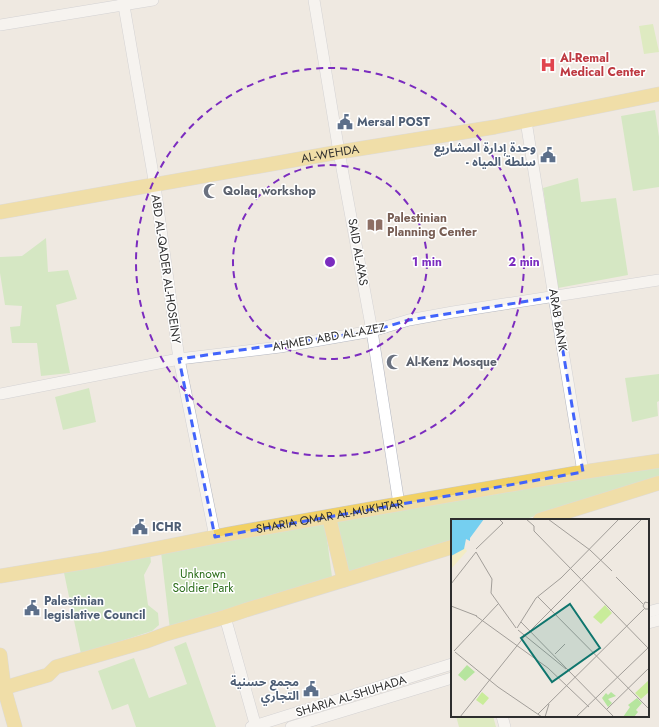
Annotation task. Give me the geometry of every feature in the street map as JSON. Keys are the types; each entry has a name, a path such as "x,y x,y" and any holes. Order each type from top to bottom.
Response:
{"main road":[{"name":"AL-WEHDA","path":"0,212 154,186 339,152 526,121 659,94"},
{"name":"SHARIA OMAR AL-MUKHTAR","path":"0,576 98,560 215,537 399,504 583,472 659,461"},
{"path":"543,519 659,483"},
{"path":"329,517 344,580"},
{"path":"2,684 48,675 56,667 225,618 246,610 451,547"},
{"path":"0,656 2,684 15,727"},
{"path":"0,704 5,727"}],"street":[{"path":"0,26 124,2 153,0"},
{"name":"SAID AL-A'AS","path":"314,0 339,152 372,331 399,504"},
{"name":"ABD AL-QADER AL-HOSEINY","path":"124,2 154,186 179,359 215,537"},
{"name":"ARAB BANK","path":"526,121 583,472"},
{"name":"AHMED ABD AL-AZEZ","path":"0,394 179,359 280,347 372,331 409,320 659,280"},
{"path":"649,612 659,609"},
{"path":"225,618 254,726"},
{"path":"649,623 659,620"},
{"name":"SHARIA AL-SHUHADA","path":"254,726 451,664"},
{"name":"SHARIA AL-SHUHADA","path":"291,727 451,678"},
{"path":"502,717 505,727"}],"highlighted area":[{"path":"554,297 583,472 215,537 179,359 372,331 409,320"}],"green space":[{"path":"653,24 659,52 644,54 639,26"},
{"path":"655,110 659,137 659,187 633,191 621,116"},
{"path":"578,178 581,202 616,198 628,275 558,288 543,188"},
{"path":"46,238 48,272 68,270 77,299 56,305 70,373 41,376 37,343 12,343 10,327 20,326 22,306 5,305 0,273 0,257 22,256"},
{"path":"659,374 659,401 657,402 658,416 632,422 625,378"},
{"path":"89,388 96,422 63,430 55,397"},
{"path":"656,464 659,468 659,476 652,482 525,519 451,519 451,541 346,576 333,520"},
{"name":"Unknown Soldier Park","path":"325,523 332,577 170,630 161,552"},
{"path":"150,553 151,562 144,575 148,605 158,613 159,625 152,631 81,654 63,568"},
{"path":"186,642 216,727 136,727 128,704 112,710 98,671 134,658 149,698 187,684 174,647"},
{"path":"456,717 493,717 496,727 459,727"}],"place":[{"name":"Al-Remal Medical Center","path":"548,65"},
{"name":"Mersal POST","path":"345,122"},
{"name":"وحدة إدارة المشاريع - سلطة المياه","path":"548,155"},
{"name":"Qolaq workshop","path":"211,191"},
{"name":"Palestinian Planning Center","path":"375,225"},
{"name":"Al-Kenz Mosque","path":"394,362"},
{"name":"ICHR","path":"140,527"},
{"name":"Palestinian legislative Council","path":"32,608"},
{"name":"مجمع حسنية التجاري","path":"311,689"}]}
